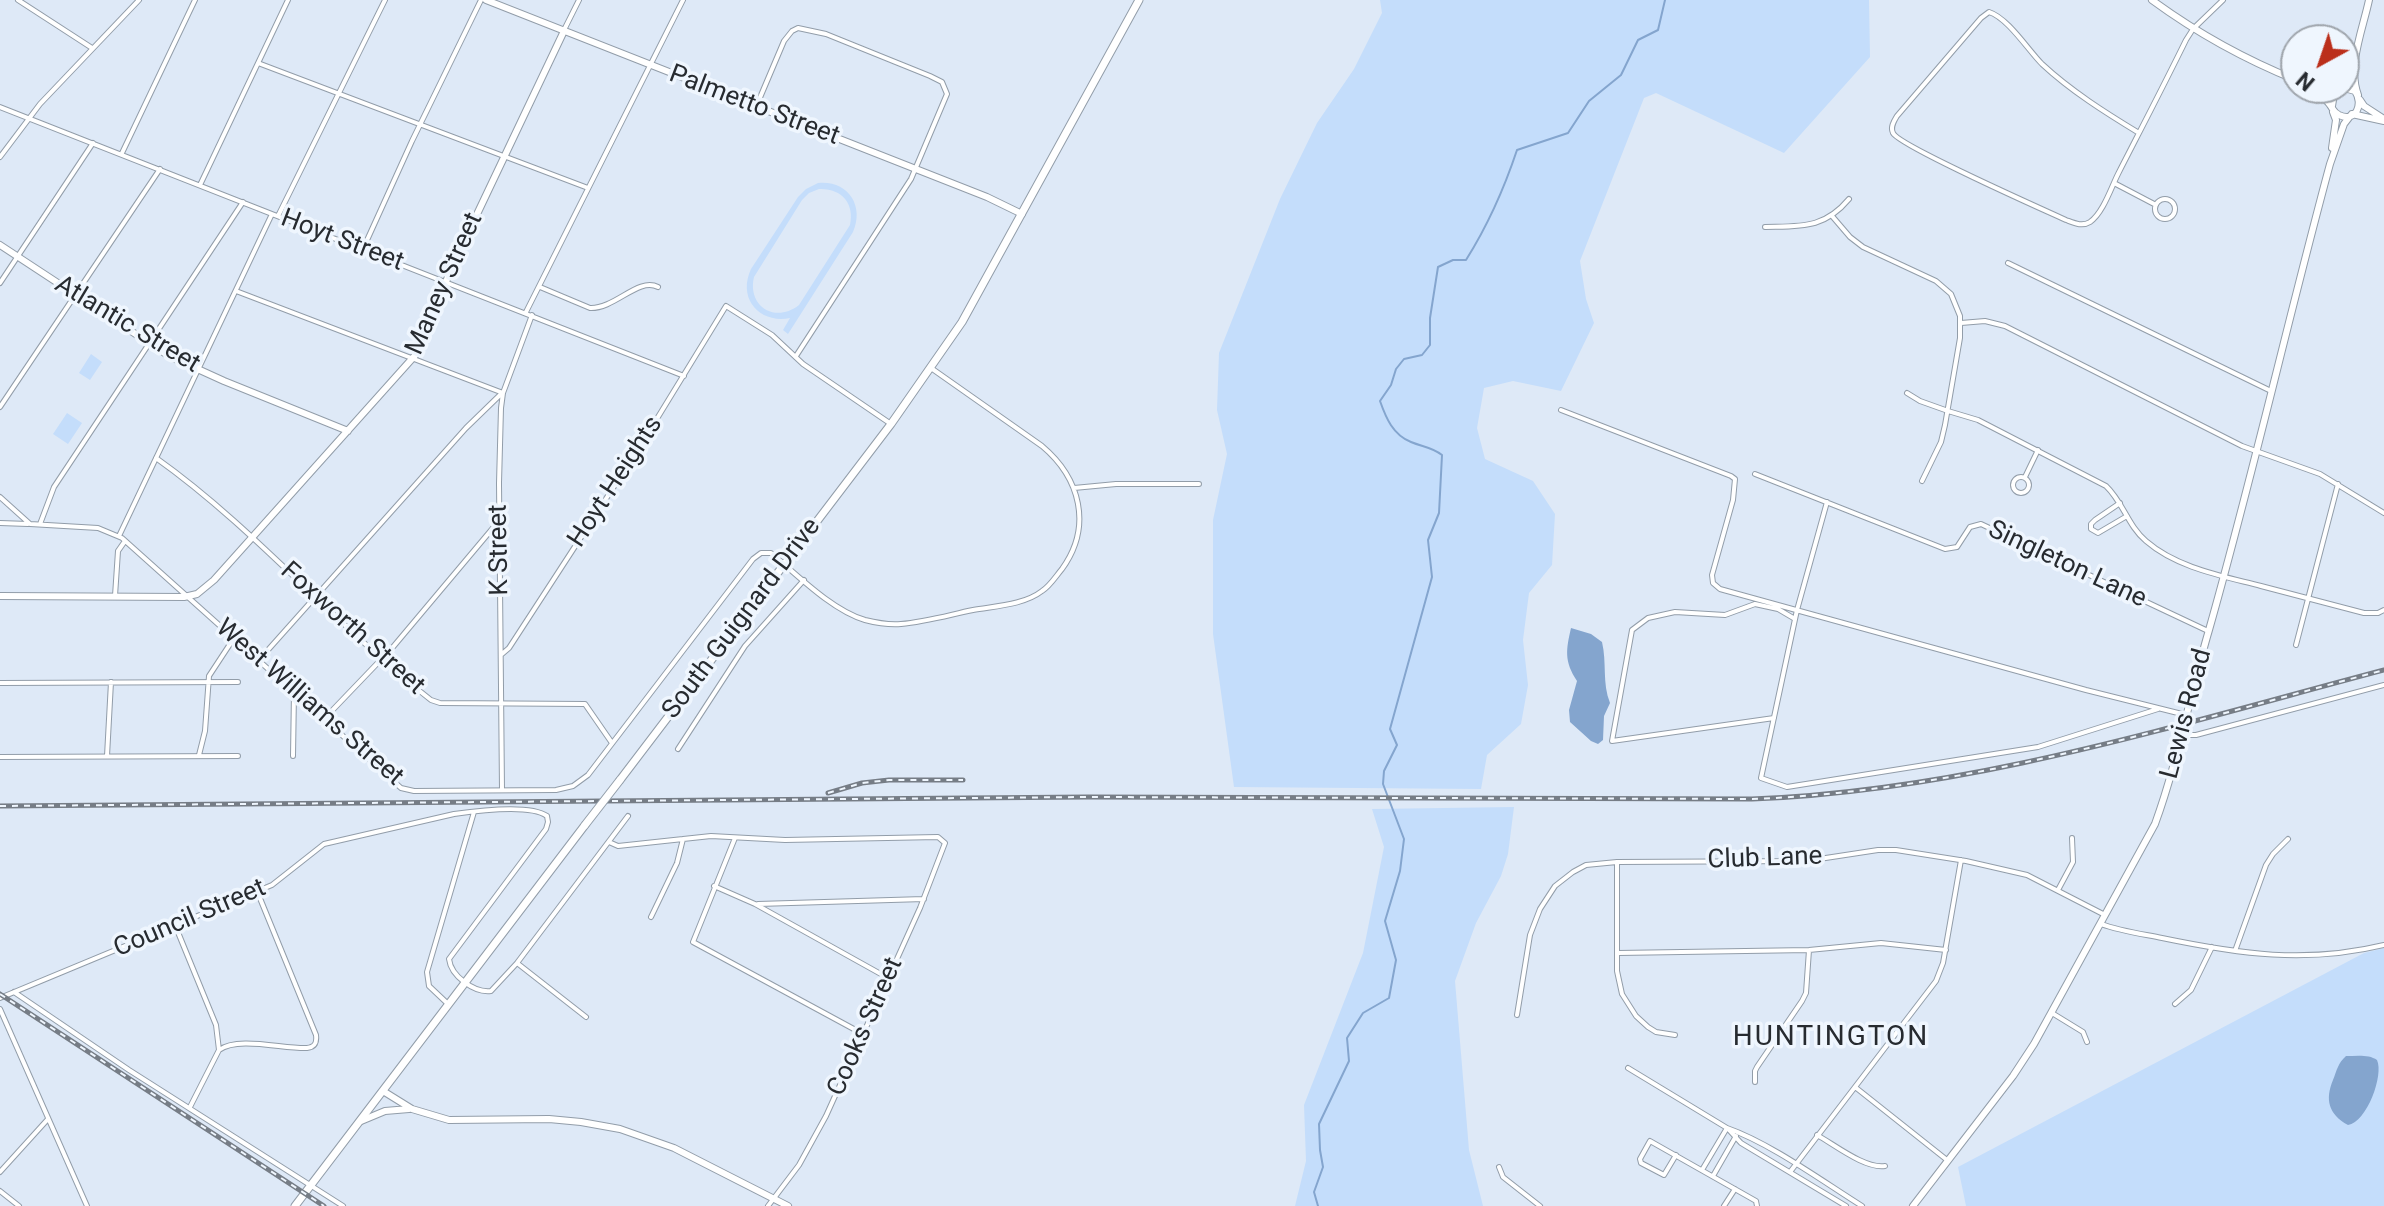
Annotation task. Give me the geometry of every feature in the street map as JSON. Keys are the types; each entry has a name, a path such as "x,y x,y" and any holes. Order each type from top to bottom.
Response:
{"highway":[{"name":"South Guignard Drive","path":"295,1206 931,368 962,322 1139,0"}],"street":[{"path":"18,0 92,48"},
{"path":"0,157 28,119 139,0"},
{"path":"122,154 195,0"},
{"path":"200,185 288,0"},
{"path":"278,216 385,0"},
{"path":"363,249 421,123 483,0"},
{"name":"Palmetto Street","path":"483,0 987,197 1022,214"},
{"name":"Maney Street","path":"188,597 206,587 413,359 422,345 446,281 579,0"},
{"name":"K Street","path":"502,790 500,424 503,393 539,287 683,0"},
{"path":"2152,0 2227,49 2280,73"},
{"path":"2139,133 2066,84 2043,65 1999,17 1989,12 1893,123 1893,134 1900,141 2079,224 2088,223 2114,183 2193,29 2223,0"},
{"path":"2360,42 2369,0"},
{"path":"756,107 781,46 792,31 803,28 826,34 930,76 944,86 946,97 911,179 796,357 891,424"},
{"path":"258,63 588,188"},
{"path":"2360,99 2364,106 2384,120"},
{"path":"2328,104 2341,116 2384,120"},
{"path":"2352,115 2358,104"},
{"name":"Hoyt Street","path":"0,107 684,376"},
{"name":"Lewis Road","path":"2330,164 2336,120 2332,107"},
{"name":"Lewis Road","path":"1913,1206 2013,1076 2052,1013 2155,824 2182,735 2273,392 2330,164 2340,134 2352,115"},
{"path":"0,283 93,143"},
{"path":"0,407 160,169"},
{"path":"2114,183 2156,205"},
{"path":"1765,227 1813,224 1832,216 1849,199"},
{"path":"2161,200 2169,200 2175,206 2174,215 2167,219 2159,218 2156,205 2161,200"},
{"path":"40,524 54,487 243,202"},
{"path":"119,536 272,214"},
{"path":"1832,216 1863,247 1936,281 1954,300 1961,323 1948,411 1941,442 1922,481"},
{"name":"Atlantic Street","path":"0,245 149,345 198,370 348,431"},
{"path":"2008,263 2273,392"},
{"path":"539,287 597,308 645,284 658,287"},
{"path":"235,291 503,393 466,428 259,660"},
{"name":"Hoyt Heights","path":"502,654 509,648 726,306 779,340 796,357"},
{"path":"1961,323 1985,321 2005,326 2203,426 2257,451 2309,468 2384,513"},
{"path":"784,564 846,612 862,619 890,624 913,623 1033,597 1045,590 1055,578 1077,545 1079,536 1074,488 1058,459 931,368"},
{"path":"1907,393 1920,401 1978,420 2106,486 2137,533 2155,548 2188,564 2364,613 2384,610"},
{"path":"1561,410 1735,479 1736,488 1712,575 1713,583 1720,589 2187,715"},
{"path":"2025,477 2038,450"},
{"name":"Foxworth Street","path":"156,458 187,479 382,658 436,702 585,704 612,743"},
{"name":"Singleton Lane","path":"1755,474 1945,549 1957,547 1970,527 1981,524 2208,631"},
{"path":"2025,477 2029,481 2029,489 2018,493 2014,489 2014,481 2025,477"},
{"path":"1074,488 1199,484"},
{"path":"2296,645 2338,484"},
{"path":"0,497 30,524"},
{"path":"1827,502 1797,610 1761,778 1787,787 2038,747 2161,709"},
{"path":"2120,503 2092,522 2091,529 2098,533 2127,516"},
{"path":"324,719 382,658 500,520"},
{"name":"West Williams Street","path":"0,523 98,528 119,536 401,788 414,791 556,790 573,786 588,775 753,559 766,552 784,564"},
{"path":"115,597 118,551 125,541"},
{"path":"678,749 739,654 804,580"},
{"path":"0,596 188,597"},
{"path":"1774,718 1612,741 1632,630 1648,618 1675,612 1725,615 1755,604 1778,609 1795,619"},
{"path":"199,756 205,731 209,676 234,638"},
{"path":"107,756 111,682"},
{"path":"0,683 238,682"},
{"path":"2182,735 2196,735 2384,685"},
{"path":"293,756 294,692"},
{"path":"0,757 238,756"},
{"name":"Council Street","path":"0,998 277,882 324,844 474,812 537,811 547,816 546,829 450,955 451,970 465,982"},
{"path":"448,1004 429,986 427,972 474,812"},
{"path":"465,982 478,991 491,991 517,963 628,816"},
{"path":"609,842 618,846 711,836 735,837 693,942 863,1034"},
{"name":"Cooks Street","path":"735,837 772,840 925,837 943,839 945,843 924,899 811,1146 768,1206"},
{"path":"2058,890 2074,857 2072,838"},
{"path":"651,917 677,863 683,839"},
{"path":"2235,951 2269,858 2288,839"},
{"name":"Club Lane","path":"1517,1015 1530,935 1547,895 1566,877 1586,865 1617,862 1806,861 1887,850 1961,860 2027,875 2105,915"},
{"path":"1790,1172 1936,981 1942,970 1961,860"},
{"path":"1617,862 1618,984 1628,1006 1648,1027 1656,1032 1675,1035"},
{"path":"714,886 755,904 888,978"},
{"path":"189,1108 219,1050 225,1046 307,1048 316,1043 316,1035 257,891"},
{"path":"755,904 924,899"},
{"path":"2101,924 2268,956 2347,952 2384,945"},
{"path":"175,925 216,1025 219,1050"},
{"path":"1618,953 1809,950 1881,943 1946,950"},
{"path":"2175,1004 2191,990 2212,947"},
{"path":"1755,1082 1757,1067 1797,1011 1806,993 1809,950"},
{"path":"517,963 586,1017"},
{"path":"14,992 343,1206"},
{"path":"0,1009 87,1206"},
{"path":"2052,1013 2083,1032 2087,1042"},
{"path":"1628,1068 1862,1206"},
{"path":"1854,1087 1947,1160"},
{"path":"383,1091 412,1109 449,1120 549,1119 620,1129 674,1148 788,1206"},
{"path":"361,1121 385,1111 412,1109"},
{"path":"0,1172 48,1119"},
{"path":"1727,1128 1735,1138 1846,1206"},
{"path":"1702,1170 1727,1128"},
{"path":"1713,1176 1739,1132"},
{"path":"1817,1135 1868,1164 1885,1166"},
{"path":"1676,1155 1664,1175 1641,1163 1640,1159 1650,1141 1676,1155 1756,1201 1757,1206"},
{"path":"1499,1167 1503,1177 1540,1206"},
{"path":"1724,1206 1735,1189"},
{"path":"0,1191 19,1206"}],"shaded area":[{"path":"1380,0 1869,0 1870,57 1784,153 1656,93 1644,98 1580,261 1586,299 1594,323 1561,391 1513,381 1484,388 1477,428 1485,459 1533,481 1555,514 1552,565 1529,593 1523,640 1528,685 1521,724 1487,755 1481,789 1234,787 1213,634 1213,520 1227,454 1217,410 1219,353 1280,199 1317,123 1354,69 1382,13"},
{"path":"818,183 828,183 845,190 855,204 856,222 853,232 788,334 783,330 790,318 769,317 754,307 749,299 747,280 751,269 806,189","holes":["827,189 845,198 850,210 850,225 799,305 781,313 765,309 755,296 754,277 802,200 809,193"]},
{"path":"91,354 102,362 90,380 79,373"},
{"path":"67,413 82,423 68,444 53,434"},
{"path":"1571,628 1591,634 1602,642 1610,703 1604,716 1603,740 1598,744 1570,722 1569,710 1577,681 1567,655"},
{"path":"1514,807 1508,854 1501,876 1476,923 1455,981 1469,1150 1483,1206 1295,1206 1306,1161 1304,1105 1363,953 1384,847 1372,809"},
{"path":"2384,948 2384,1206 1966,1206 1958,1167 2364,953"},
{"path":"2346,1056 2370,1057 2377,1060 2379,1067 2376,1086 2367,1107 2362,1116 2348,1125 2332,1111 2329,1100 2337,1070"}],"waterway":[{"path":"1318,1206 1314,1192 1323,1167 1319,1124 1349,1061 1347,1038 1363,1013 1389,998 1396,960 1385,921 1400,871 1404,839 1383,784 1384,771 1397,745 1390,729 1432,577 1428,540 1439,513 1442,455 1399,435 1380,401 1404,359 1422,355 1430,345 1430,318 1438,267 1453,260 1466,260 1495,206 1517,150 1568,133 1589,101 1621,75 1638,40 1658,30 1665,0"}],"railway":[{"path":"0,806 1088,797 1752,799 1833,793 1992,769 2150,733 2384,670"},
{"path":"828,793 862,783 889,780 963,780"},
{"path":"0,994 324,1206"}],"district":[{"name":"HUNTINGTON","path":"1831,1038"}]}
